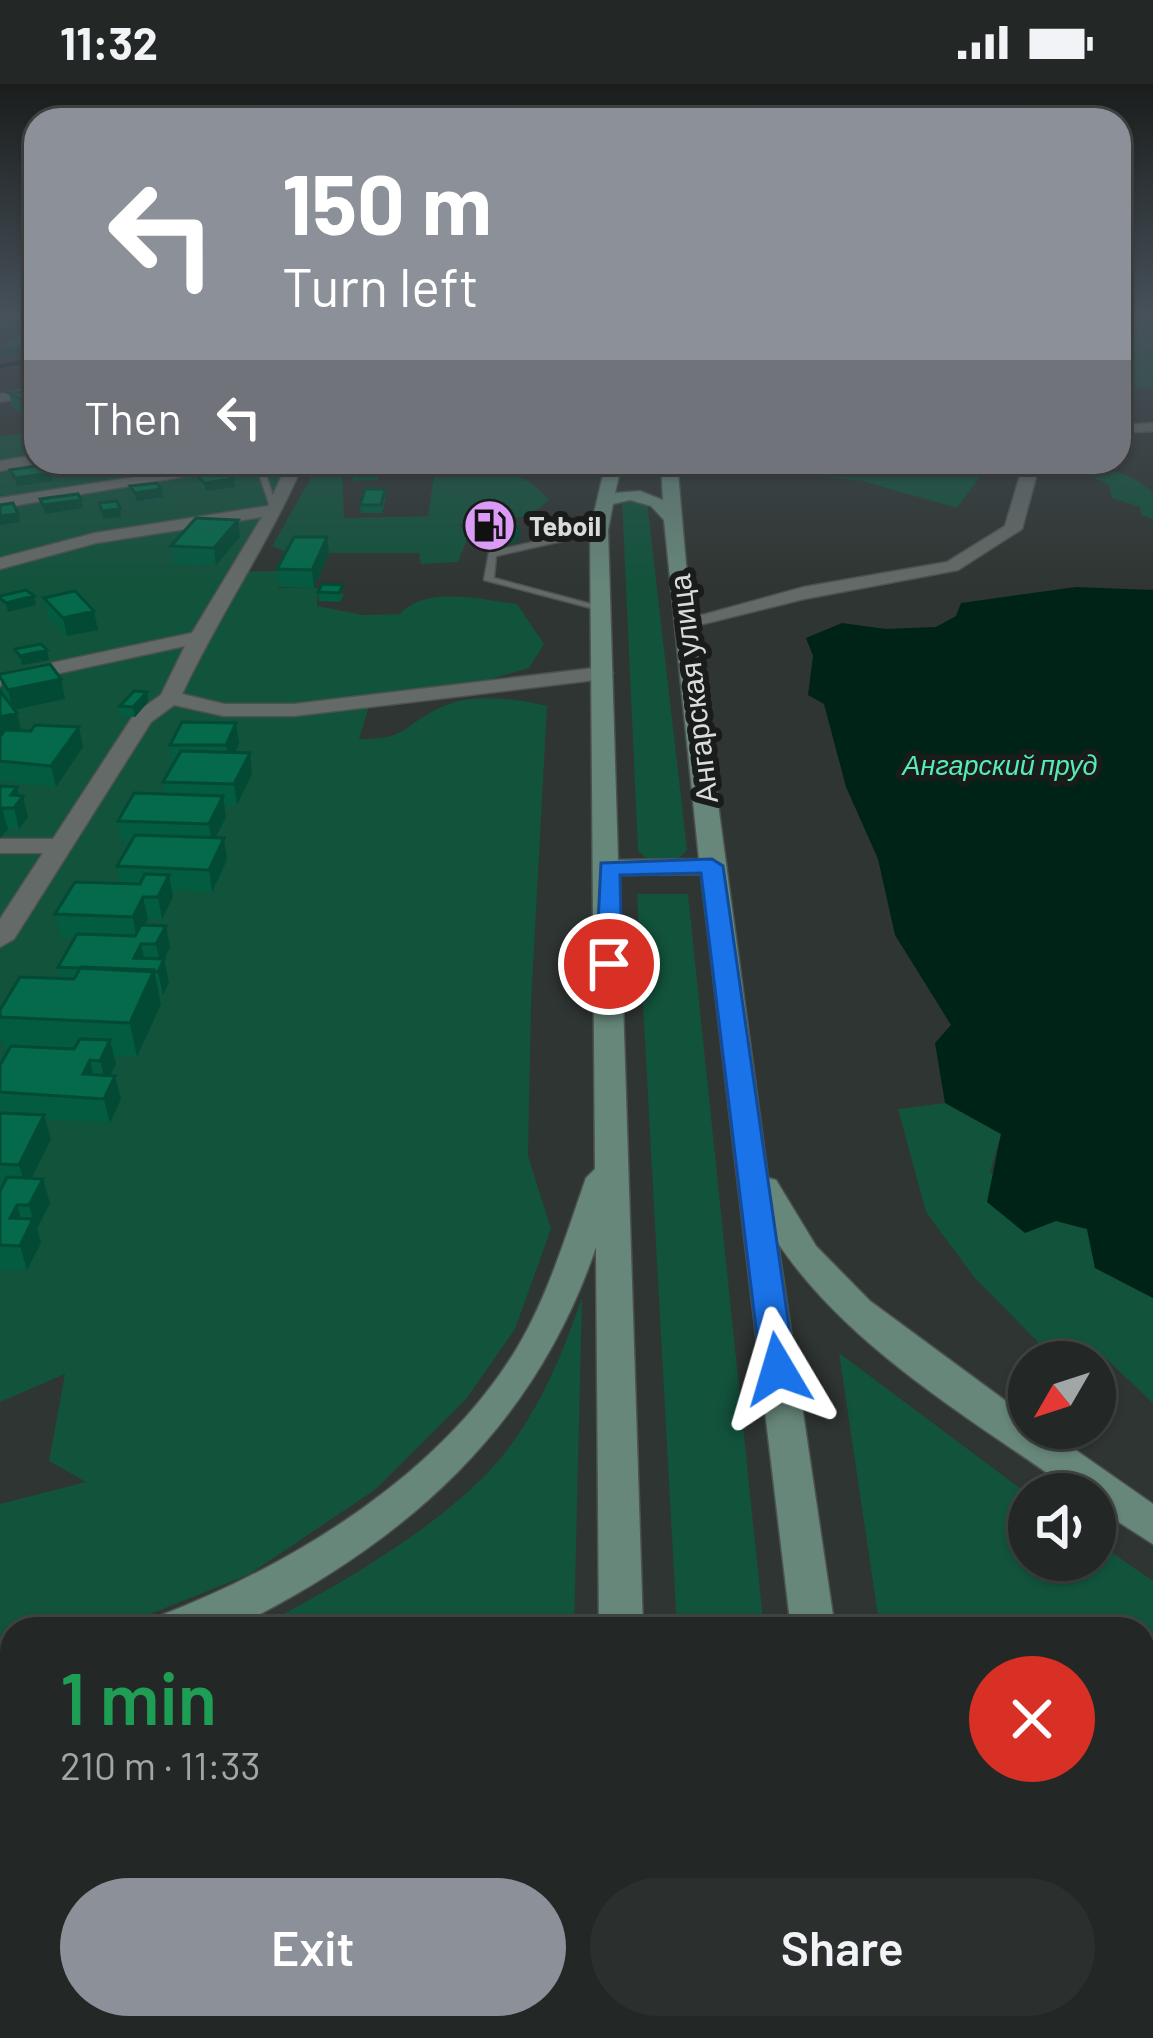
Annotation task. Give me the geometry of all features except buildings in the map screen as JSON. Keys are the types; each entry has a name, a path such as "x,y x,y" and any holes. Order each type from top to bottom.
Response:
{"main road":[{"path":"611,474 600,517 621,1617"},
{"name":"Ангарская улица","path":"669,474 670,517 687,622 712,866 811,1617"},
{"path":"600,517 623,495 659,502 670,517"},
{"path":"609,868 712,866"},
{"path":"748,1151 778,1222 806,1261 862,1316 1153,1526"},
{"path":"202,1617 341,1546 446,1461 512,1385 565,1288 609,1155"}],"street":[{"path":"0,503 182,474"},
{"path":"0,939 143,718 170,698 291,474"},
{"path":"687,622 804,593 952,566 1013,529 1029,474"},
{"path":"0,564 95,538 275,510"},
{"path":"0,680 199,637"},
{"path":"170,698 224,710 294,710 603,673"},
{"path":"0,846 63,846"}],"lane":[{"path":"262,474 275,510"},
{"path":"600,517 492,554 489,580 603,610"}],"shaded area":[{"path":"24,433 24,474 291,474 227,572 283,571 278,588 318,588 317,606 363,615 400,614 411,605 439,597 517,604 544,644 529,668 474,684 372,696 359,739 388,737 456,702 509,699 547,706 528,1156 551,1229 515,1329 466,1399 376,1489 250,1574 143,1617 0,1617 0,1504 86,1482 49,1461 65,1374 0,1402 0,436"},
{"path":"313,474 342,474 344,518 428,516 434,474 515,474 549,500 524,516 495,512 460,525 468,537 458,562 421,564 419,553 289,553 272,546"},
{"path":"982,474 957,508 862,481 805,475"},
{"path":"1086,474 1120,474 1144,485 1153,493 1153,519 1141,515 1140,507 1112,498 1109,485"},
{"path":"622,499 647,501 687,850 677,860 647,860 638,850"},
{"path":"637,894 688,894 763,1617 676,1617"},
{"path":"945,1103 1001,1134 990,1172 1056,1221 1087,1229 1095,1268 1153,1298 1153,1403 1116,1368 1116,1341 1037,1341 974,1277 926,1212 898,1109"},
{"path":"582,1297 574,1617 277,1617 388,1552 481,1480 517,1436 559,1359"},
{"path":"839,1353 1008,1479 1008,1581 1116,1581 1116,1555 1153,1581 1153,1617 878,1617"}],"water":[{"name":"Ангарский пруд","path":"1076,587 1153,590 1153,1298 1095,1268 1087,1229 1056,1221 1025,1233 987,1202 1001,1134 945,1103 935,1043 951,1025 895,935 878,859 846,787 824,704 808,695 813,656 806,638 842,623 886,629 936,627 956,616 961,603"}],"place":[{"name":"Teboil","path":"490,525"}],"route":[{"path":"609,964 609,868 712,866 778,1369"}]}
